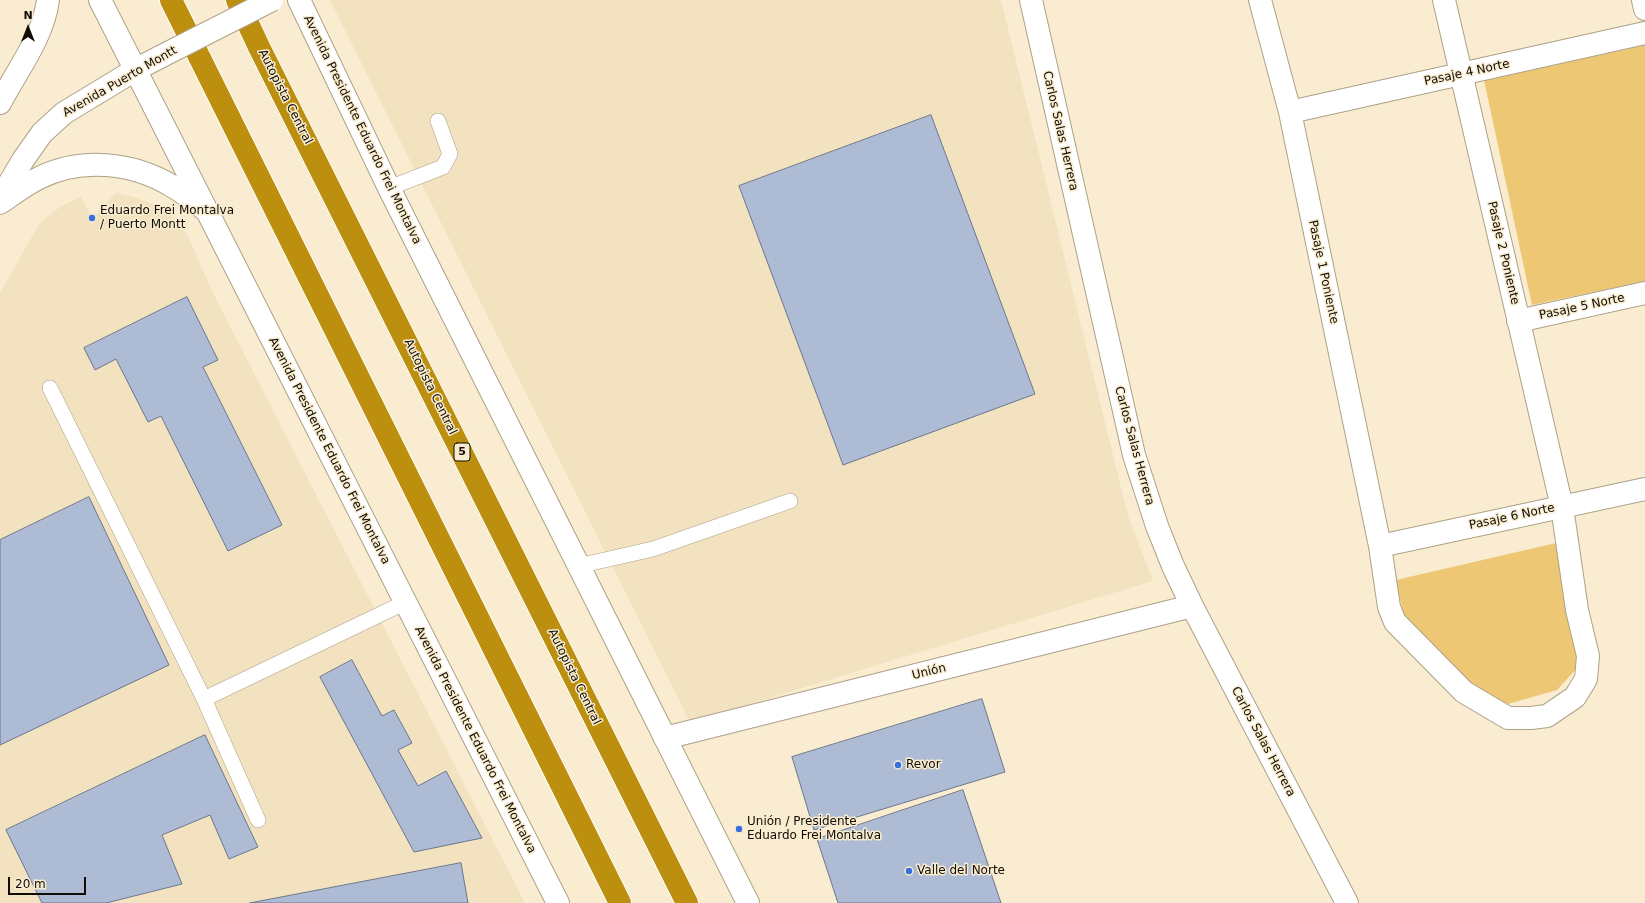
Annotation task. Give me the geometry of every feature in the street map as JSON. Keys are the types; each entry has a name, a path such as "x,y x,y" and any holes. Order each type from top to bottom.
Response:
{"highway":[{"path":"172,0 620,903"},
{"name":"Autopista Central","path":"237,0 259,47 687,903"}],"street":[{"path":"0,104 38,35 47,9 48,0"},
{"name":"Avenida Presidente Eduardo Frei Montalva","path":"100,0 558,903"},
{"name":"Avenida Puerto Montt","path":"0,199 42,133 64,113 136,70 272,0"},
{"name":"Avenida Presidente Eduardo Frei Montalva","path":"299,0 389,188 748,903"},
{"name":"Carlos Salas Herrera","path":"1031,0 1134,455 1158,526 1173,566 1192,606 1347,903"},
{"name":"Pasaje 1 Poniente","path":"1260,0 1290,112 1380,546 1389,607 1395,622 1464,692 1508,718 1547,716 1575,697 1586,679 1588,656 1577,610 1562,506"},
{"name":"Pasaje 2 Poniente","path":"1444,0 1562,506"},
{"path":"1643,0 1645,9"},
{"name":"Pasaje 4 Norte","path":"1290,112 1645,33"},
{"path":"0,203 40,177 57,171 92,164 112,164 134,170 166,182 208,212"},
{"name":"Pasaje 5 Norte","path":"1518,320 1645,293"},
{"name":"Pasaje 6 Norte","path":"1380,546 1645,489"},
{"name":"Unión","path":"665,738 1192,606"}],"lane":[{"path":"389,188 443,167 450,154 438,121"},
{"path":"50,388 204,699 258,820"},
{"path":"578,566 653,549 790,501"},
{"path":"204,699 406,602"}],"shaded area":[{"path":"330,0 1001,0 1128,516 1153,581 690,722"},
{"path":"1645,45 1645,281 1532,305 1484,80"},
{"path":"116,193 134,197 165,211 188,236 213,293 525,903 0,903 0,293 38,226 50,214 65,204 81,197 92,218"},
{"path":"1556,543 1578,667 1557,690 1508,704 1466,686 1406,626 1396,580"}],"building":[{"path":"931,115 1035,394 843,465 739,186"},
{"path":"187,297 218,360 203,367 282,525 228,551 161,416 148,422 116,359 95,370 84,348"},
{"path":"89,497 169,665 0,745 0,540"},
{"path":"352,660 382,716 394,710 412,743 398,750 418,786 446,771 482,838 414,852 320,677"},
{"name":"Revor","path":"982,699 1005,772 814,830 792,757"},
{"path":"205,735 258,847 229,859 210,815 162,835 182,884 106,903 42,903 6,830"},
{"name":"Valle del Norte","path":"963,790 1001,903 838,903 817,839"},
{"path":"461,863 468,903 250,903"}],"place":[{"name":"Eduardo Frei Montalva / Puerto Montt","path":"92,218"},
{"name":"Revor","path":"898,765"},
{"name":"Unión / Presidente Eduardo Frei Montalva","path":"739,829"},
{"name":"Valle del Norte","path":"909,871"}]}
